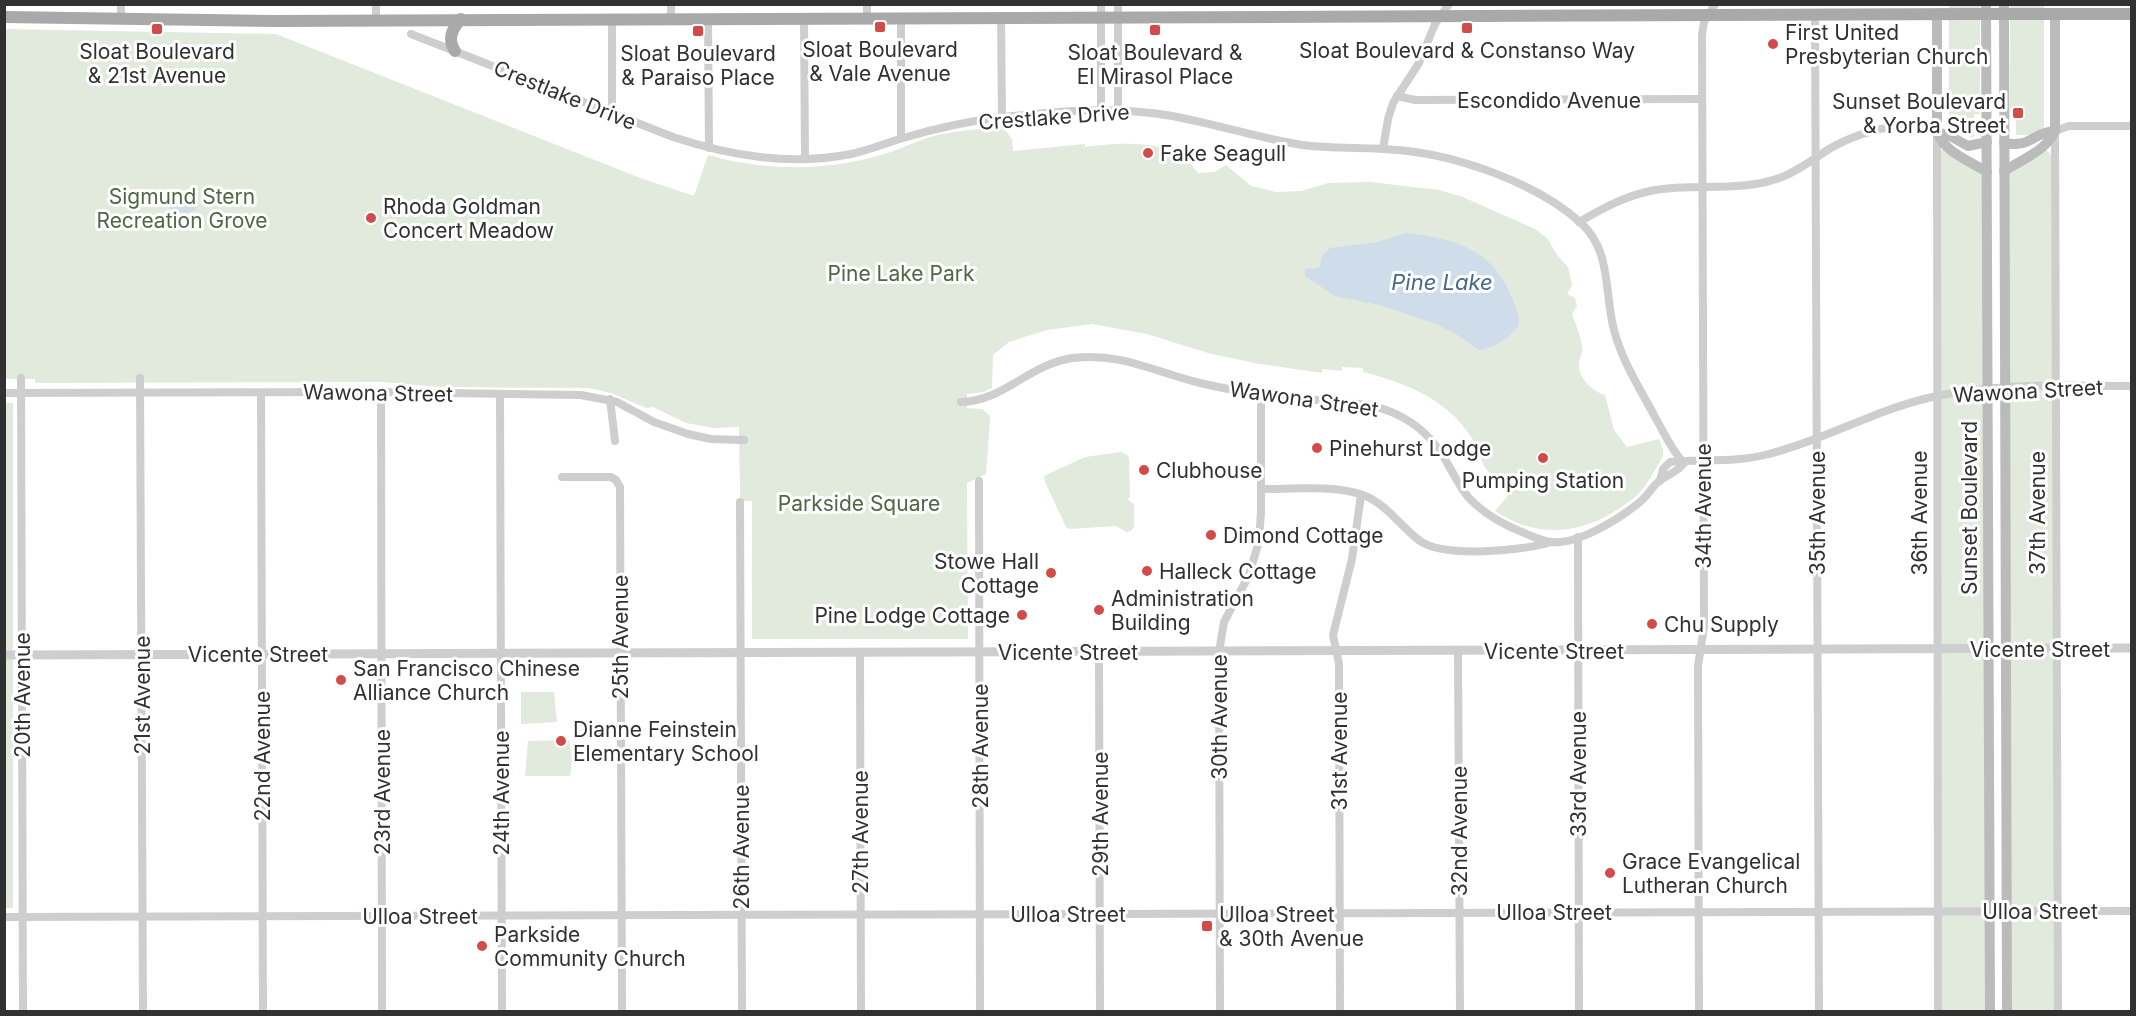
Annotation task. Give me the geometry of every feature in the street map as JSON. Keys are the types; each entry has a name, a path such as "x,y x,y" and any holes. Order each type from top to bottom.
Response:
{"main road":[{"name":"Sunset Boulevard","path":"1986,4 1990,1011"},
{"name":"Sunset Boulevard","path":"2004,4 2007,1011"},
{"path":"4,17 205,21 1001,18 1101,11 1440,16 1712,10 1815,14 2132,14"},
{"name":"36th Avenue","path":"1937,132 1943,14"},
{"name":"37th Avenue","path":"2055,14 2055,131"},
{"path":"455,51 451,43 451,35 461,19"},
{"path":"2004,143 2020,145 2055,131"},
{"path":"2004,171 2043,147 2055,131"},
{"path":"1937,132 1968,146 1987,142"},
{"path":"1937,132 1942,142 1949,148 1987,172"}],"street":[{"path":"121,4 121,19"},
{"path":"376,4 376,20"},
{"path":"672,4 672,18"},
{"path":"867,4 867,18"},
{"path":"1383,149 1388,119 1397,96 1423,56 1440,16 1449,4"},
{"name":"34th Avenue","path":"1700,1011 1698,666 1704,627 1701,35 1712,10"},
{"path":"1101,11 1101,111"},
{"path":"1118,11 1118,111"},
{"name":"35th Avenue","path":"1815,14 1819,1011"},
{"path":"708,18 709,148"},
{"path":"804,18 805,159"},
{"path":"901,18 901,138"},
{"path":"1001,18 1002,118"},
{"path":"612,19 612,114"},
{"name":"Crestlake Drive","path":"411,34 667,135 709,148 757,157 805,159 854,153 901,138 951,126 1002,118 1118,111 1184,118 1303,145 1383,149 1436,156 1485,170 1542,197 1579,222 1593,237 1604,261 1613,326 1625,360 1672,448 1684,463"},
{"name":"Escondido Avenue","path":"1397,96 1415,100 1702,99"},
{"path":"1579,222 1609,206 1644,193 1668,189 1739,187 1763,183 1789,174 1854,137 1888,127 1919,124 1937,132"},
{"path":"2055,131 2069,126 2132,126"},
{"name":"37th Avenue","path":"2055,131 2058,1011"},
{"name":"36th Avenue","path":"1937,132 1938,1011"},
{"name":"Wawona Street","path":"961,402 990,397 1045,364 1091,357 1120,358 1207,384 1262,394 1365,404 1398,414 1413,424 1433,442 1463,490 1483,510 1506,526 1551,542 1578,537 1629,511 1660,481 1667,464 1758,457 1817,439 1889,410 1938,396 2005,388 2132,386"},
{"name":"20th Avenue","path":"21,378 23,1011"},
{"name":"21st Avenue","path":"140,378 143,1011"},
{"name":"Wawona Street","path":"4,393 381,392 581,395 610,399 676,431 711,438 744,440"},
{"name":"23rd Avenue","path":"381,392 382,1011"},
{"name":"22nd Avenue","path":"261,393 262,1011"},
{"name":"24th Avenue","path":"500,394 502,1011"},
{"name":"30th Avenue","path":"1220,1011 1219,652 1224,622 1245,583 1257,549 1261,522 1262,394"},
{"path":"610,399 615,441"},
{"name":"25th Avenue","path":"562,477 608,477 616,480 620,490 622,1011"},
{"name":"28th Avenue","path":"979,481 980,1011"},
{"path":"1261,489 1338,490 1361,495 1385,508 1422,542 1436,548 1516,550 1551,542"},
{"name":"31st Avenue","path":"1340,1011 1339,664 1333,635 1353,559 1361,495"},
{"name":"26th Avenue","path":"740,502 741,1011"},
{"name":"33rd Avenue","path":"1578,537 1579,1011"},
{"name":"Vicente Street","path":"4,655 2132,648"},
{"name":"32nd Avenue","path":"1458,651 1460,1011"},
{"name":"29th Avenue","path":"1099,652 1100,1011"},
{"name":"27th Avenue","path":"860,653 861,1011"},
{"name":"Ulloa Street","path":"4,917 2132,910"}],"green space":[{"path":"1949,5 1980,5 1980,114 1974,114 1974,137 1958,132 1949,119"},
{"path":"2010,5 2044,5 2044,129 2030,135 2016,135 2016,111 2010,111"},
{"path":"5,29 276,34 643,179 694,196 708,155 730,161 774,167 841,164 885,154 942,134 1006,126 1006,131 1012,139 1013,151 1085,144 1085,147 1109,144 1147,145 1181,156 1198,173 1214,172 1226,165 1251,186 1276,192 1301,191 1328,183 1370,182 1439,190 1463,197 1535,229 1547,238 1568,267 1572,285 1567,294 1575,298 1577,306 1572,314 1582,348 1579,364 1581,375 1591,387 1605,395 1614,430 1627,447 1659,439 1663,456 1641,491 1612,513 1582,526 1568,529 1538,529 1523,525 1495,511 1507,497 1507,489 1485,467 1476,445 1455,417 1442,406 1413,389 1363,372 1363,368 1342,367 1342,371 1322,369 1322,373 1254,363 1208,353 1147,334 1092,324 1047,330 1009,342 993,355 992,388 984,392 967,394 967,408 982,409 989,415 990,420 986,474 967,483 968,639 752,639 752,501 740,501 739,427 714,428 686,423 653,407 646,408 611,393 589,388 440,387 382,382 35,383 35,379 5,379"},
{"path":"2043,147 2055,157 2058,1011 2007,1011 2004,171"},
{"path":"1944,150 1987,172 1990,1011 1938,1011 1937,151"},
{"path":"4,403 13,403 13,908 4,908"},
{"path":"1121,452 1129,458 1130,496 1128,500 1134,504 1134,527 1127,532 1116,526 1070,529 1066,527 1044,476 1085,457"},
{"path":"521,692 554,692 557,722 521,724"},
{"path":"569,740 572,758 570,776 525,776 528,741"}],"water":[{"path":"184,197 197,206 195,210 185,213 170,209 168,203 172,198"},
{"name":"Pine Lake","path":"1405,233 1454,242 1482,256 1503,280 1518,313 1519,323 1512,333 1497,344 1479,350 1458,335 1436,324 1380,305 1335,296 1305,276 1305,269 1320,266 1322,256 1330,248 1378,242"}],"place":[{"name":"Sloat Boulevard & Vale Avenue","path":"880,27"},
{"name":"Sloat Boulevard & Constanso Way","path":"1467,28"},
{"name":"Sloat Boulevard & 21st Avenue","path":"157,29"},
{"name":"Sloat Boulevard & El Mirasol Place","path":"1155,30"},
{"name":"Sloat Boulevard & Paraiso Place","path":"698,31"},
{"name":"First United Presbyterian Church","path":"1773,44"},
{"name":"Sunset Boulevard & Yorba Street","path":"2018,113"},
{"name":"Fake Seagull","path":"1148,153"},
{"name":"Rhoda Goldman Concert Meadow","path":"371,218"},
{"name":"Pinehurst Lodge","path":"1317,448"},
{"name":"Pumping Station","path":"1543,458"},
{"name":"Clubhouse","path":"1144,470"},
{"name":"Dimond Cottage","path":"1211,535"},
{"name":"Halleck Cottage","path":"1147,571"},
{"name":"Stowe Hall Cottage","path":"1051,573"},
{"name":"Administration Building","path":"1099,610"},
{"name":"Pine Lodge Cottage","path":"1022,615"},
{"name":"Chu Supply","path":"1652,624"},
{"name":"San Francisco Chinese Alliance Church","path":"341,680"},
{"name":"Dianne Feinstein Elementary School","path":"561,741"},
{"name":"Grace Evangelical Lutheran Church","path":"1610,873"},
{"name":"Ulloa Street & 30th Avenue","path":"1207,926"},
{"name":"Parkside Community Church","path":"482,946"}],"park label":[{"name":"Sigmund Stern Recreation Grove","path":"182,208"},
{"name":"Pine Lake Park","path":"901,273"},
{"name":"Parkside Square","path":"859,503"}]}
